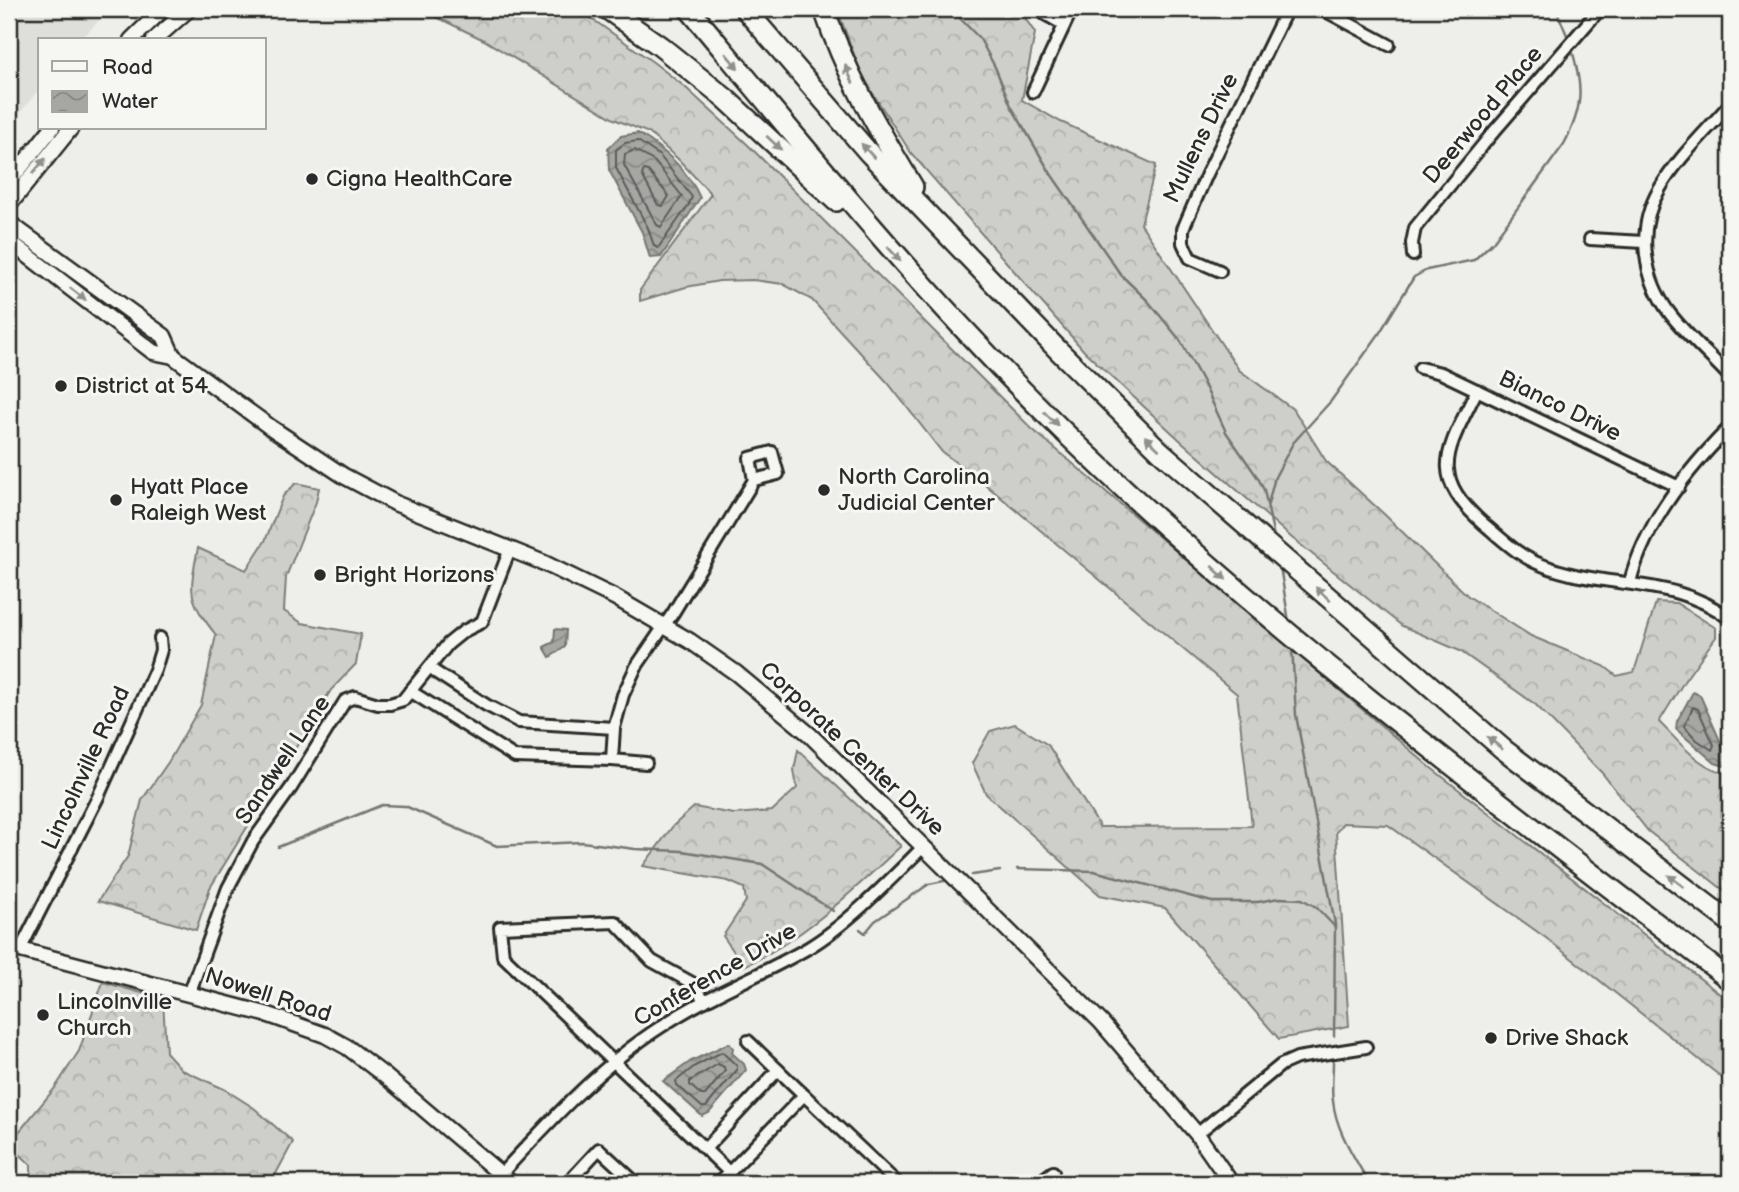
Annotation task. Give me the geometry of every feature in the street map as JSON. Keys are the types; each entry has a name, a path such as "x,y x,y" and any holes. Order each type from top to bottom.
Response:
{"highway":[{"path":"607,9 695,73 826,193 869,226"},
{"path":"689,9 869,226 989,356 1061,429 1250,602 1494,799 1730,980"},
{"path":"745,9 869,153 1058,350 1160,451 1503,749 1730,922"},
{"path":"824,9 859,95 932,218"}],"street":[{"path":"133,38 163,9"},
{"path":"156,38 189,9"},
{"path":"1036,9 1064,24"},
{"path":"1033,92 1072,9"},
{"name":"Mullens Drive","path":"1220,271 1191,258 1183,243 1183,229 1287,9"},
{"path":"1322,9 1389,46"},
{"name":"Deerwood Place","path":"1413,255 1412,243 1416,228 1427,213 1601,9"},
{"path":"1730,104 1658,191 1649,215 1644,242 1648,272 1665,306 1730,376"},
{"path":"9,182 50,130"},
{"path":"9,205 69,130"},
{"name":"Corporate Center Drive","path":"9,223 164,336 173,356"},
{"path":"1590,239 1644,242"},
{"name":"Corporate Center Drive","path":"9,241 153,352 173,356 281,435 344,476 397,504 581,580 665,625 736,673 784,712 924,845 1101,1022 1197,1134 1231,1183"},
{"path":"9,249 24,252"},
{"name":"Bianco Drive","path":"1420,368 1441,373 1679,487"},
{"path":"1477,390 1451,444 1447,463 1449,481 1459,500 1502,540 1531,561 1561,571 1668,589 1694,597 1730,619"},
{"path":"1630,582 1646,542 1679,487 1730,427"},
{"path":"612,760 614,728 623,695 636,667 665,625 754,480"},
{"name":"Sandwell Lane","path":"189,994 228,888 253,841 291,788 345,701 355,697 378,704 403,701 447,644 482,622 510,550"},
{"name":"Lincolnville Road","path":"14,949 98,797 155,670 161,650 160,638"},
{"path":"429,668 486,705 519,722 614,728"},
{"path":"410,691 515,757 612,760 646,764"},
{"name":"Conference Drive","path":"506,1179 574,1098 613,1062 662,1026 809,947 836,928 924,845"},
{"path":"705,1001 692,983 652,961 615,922 500,927 503,956 729,1172"},
{"name":"Nowell Road","path":"14,949 269,1015 311,1029 335,1041 385,1076 506,1179"},
{"path":"748,1041 897,1183"},
{"path":"1197,1134 1282,1065 1297,1058 1366,1047"},
{"path":"705,1149 778,1070"},
{"path":"719,1183 804,1094"},
{"path":"582,1183 574,1176 600,1149 636,1183"},
{"path":"1038,1183 1053,1172"}],"shaded area":[{"path":"9,9 110,9 82,38 38,38 38,91 9,127"}],"green space":[{"path":"420,9 578,9 685,87 748,145 1031,428 1430,767 1730,1002 1730,1084 1546,938 1388,825 1343,823 1336,832 1349,1026 1279,1039 1165,908 1100,895 986,794 972,763 990,731 1015,724 1048,745 1100,827 1252,826 1237,694 986,485 942,452 888,383 812,300 783,284 753,280 719,281 686,287 640,301 640,290 711,194 649,133 614,119 484,40"},
{"path":"837,9 1019,9 1035,33 1022,100 1061,122 1156,165 1141,224 1239,370 1294,410 1326,461 1468,596 1531,636 1604,666 1617,676 1634,672 1656,602 1676,603 1716,628 1716,637 1659,722 1701,762 1710,768 1730,772 1730,895 1648,831 1602,773 1536,705 1460,651 1402,626 1292,538 1084,351 911,153 863,78"},
{"path":"296,483 319,488 286,577 284,611 302,623 361,634 356,664 331,690 210,888 196,930 98,901 128,856 142,800 169,761 201,705 216,635 200,612 193,594 198,548 246,570 265,541 283,496"},
{"path":"798,750 901,846 808,928 767,955 744,966 723,936 746,901 744,888 728,881 643,866 673,826 694,807 734,814 772,811 797,788 794,770"},
{"path":"103,982 163,999 166,1052 182,1070 224,1089 254,1108 293,1142 271,1183 31,1183 31,1165 9,1144 55,1088 79,1051"}],"water":[{"path":"638,133 674,161 689,178 700,198 661,257 650,258 642,232 609,170 608,148 621,136"},
{"path":"555,629 566,630 565,647 550,657 544,647 554,642"},
{"path":"1693,692 1700,695 1729,761 1725,766 1715,763 1676,729 1677,721"},
{"path":"729,1043 733,1048 732,1053 744,1064 746,1070 709,1113 702,1116 663,1081 691,1061"}],"waterway":[{"path":"951,9 980,39 1011,106 1051,174 1121,275 1148,301 1180,340 1226,432 1264,490 1274,537"},
{"path":"1556,9 1569,40"},
{"path":"1268,504 1275,477 1293,443 1331,401 1379,334 1414,277 1427,270 1474,260 1493,242 1564,144 1571,131 1580,96 1578,73 1571,46"},
{"path":"1280,566 1289,622"},
{"path":"1292,646 1296,715 1335,924 1334,1036"},
{"path":"278,847 382,805 405,806 497,846 582,842 635,849 682,851 762,864 833,911"},
{"path":"1017,869 1094,871 1212,902 1302,899 1316,907 1335,927"},
{"path":"972,875 1000,871"},
{"path":"860,929 865,933 875,921 929,884 949,880"},
{"path":"1333,1062 1332,1096 1338,1123 1369,1183"}],"place":[{"name":"Cigna HealthCare","path":"312,179"},
{"name":"District at 54","path":"61,386"},
{"name":"North Carolina Judicial Center","path":"824,490"},
{"name":"Hyatt Place Raleigh West","path":"116,500"},
{"name":"Bright Horizons","path":"320,575"},
{"name":"Lincolnville Church","path":"43,1015"},
{"name":"Drive Shack","path":"1491,1038"}]}
